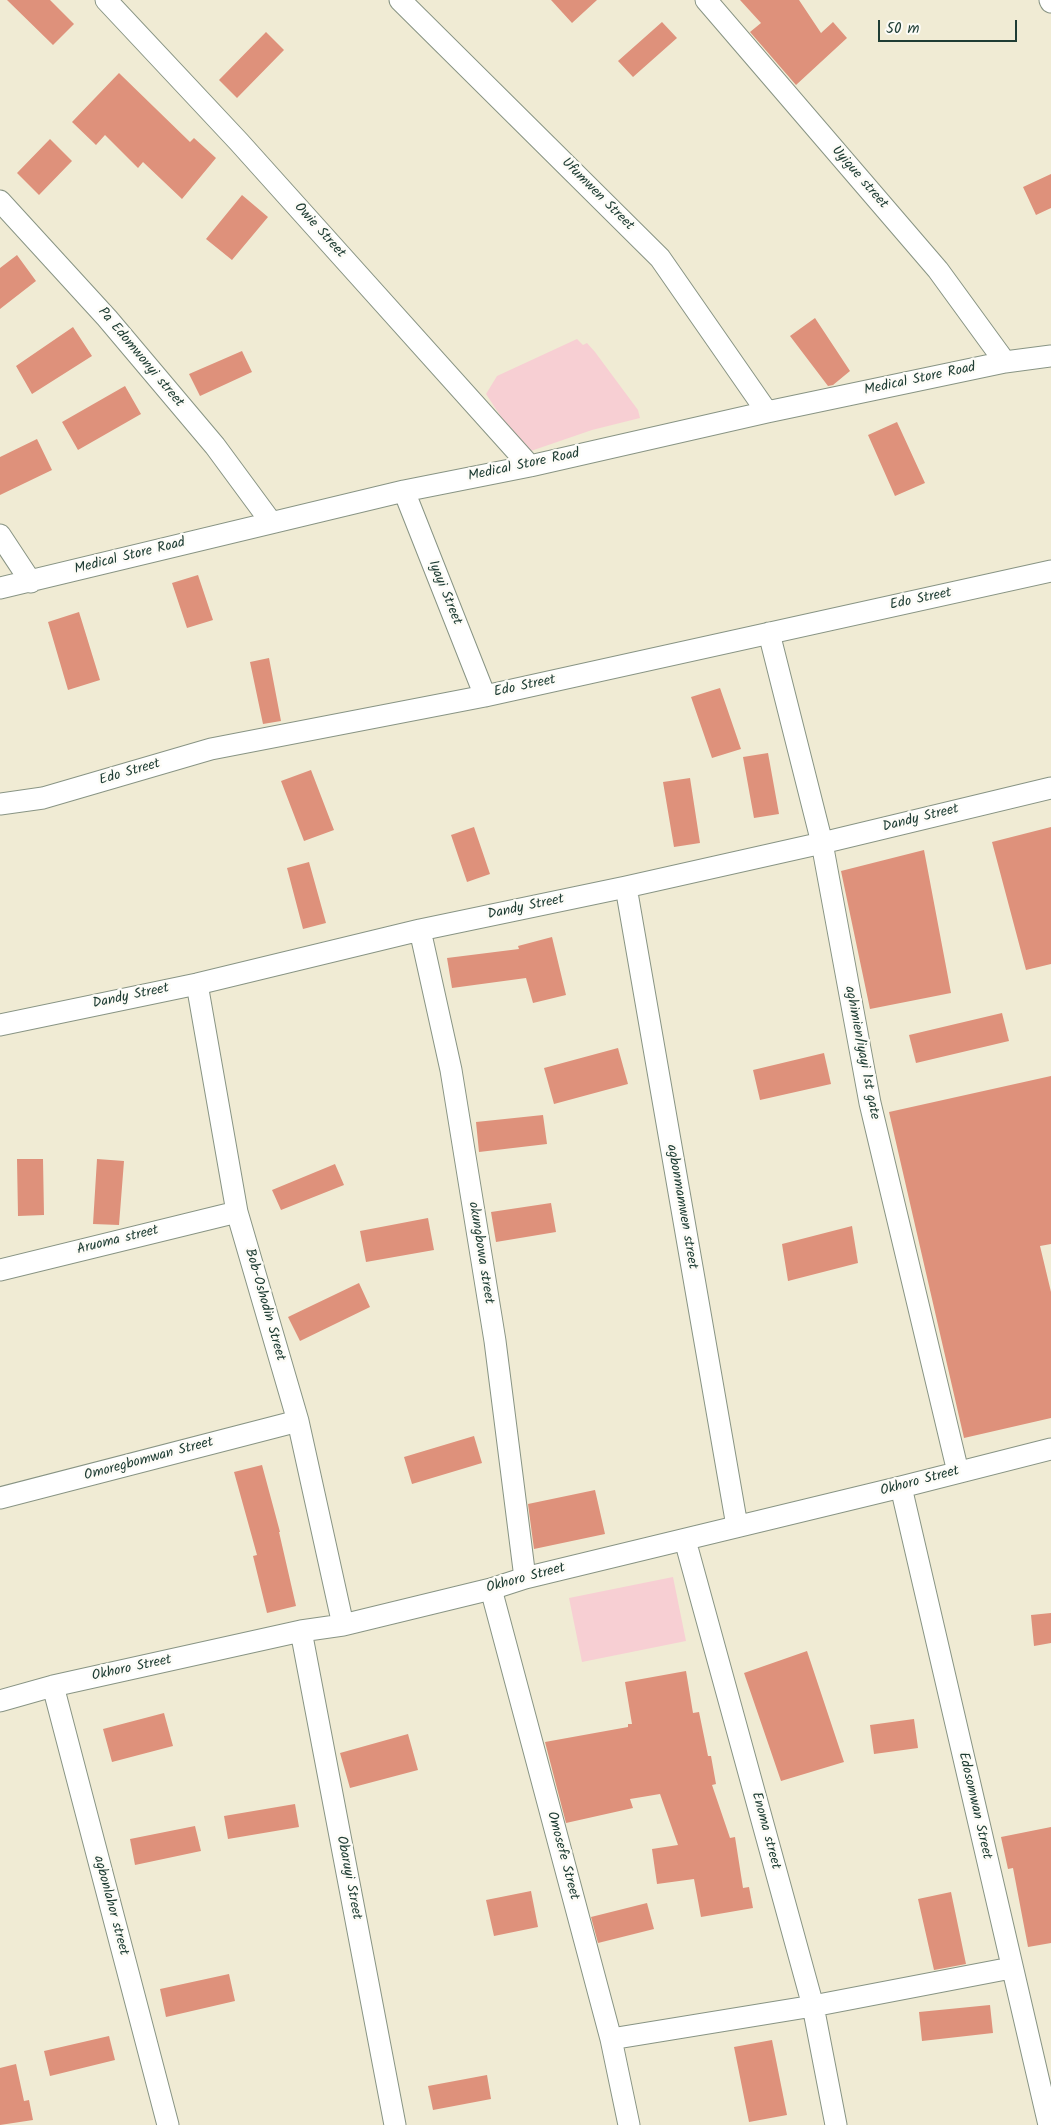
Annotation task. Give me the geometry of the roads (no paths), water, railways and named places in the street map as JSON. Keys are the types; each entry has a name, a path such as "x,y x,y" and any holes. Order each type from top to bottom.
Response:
{"street":[{"name":"Owie Street","path":"106,0 239,142 530,466"},
{"name":"Ufumwen Street","path":"400,0 660,258 767,412"},
{"name":"Uyigue street","path":"706,0 938,270 1005,362"},
{"name":"Pa Edomwonyi street","path":"0,201 113,325 215,446 271,522"},
{"name":"Medical Store Road","path":"0,588 404,491 530,466 767,412 1005,362 1051,356"},
{"name":"Iyayi Street","path":"404,491 485,696"},
{"path":"0,535 31,582"},
{"name":"Edo Street","path":"0,804 43,798 211,749 485,696 1051,571"},
{"name":"aghimien/iyayi 1st gate","path":"769,633 822,843 870,1103 958,1472"},
{"name":"Dandy Street","path":"0,1025 197,984 420,930 626,887 822,843 1051,788"},
{"name":"agbonmamwen street","path":"626,887 737,1526"},
{"name":"okungbowa street","path":"420,930 451,1070 490,1312 525,1578"},
{"name":"Bob-Oshodin Street","path":"197,984 237,1212 298,1421 343,1625"},
{"name":"Aruoma street","path":"0,1270 237,1212"},
{"name":"Omoregbomwan Street","path":"0,1498 298,1421"},
{"name":"Okhoro Street","path":"0,1701 53,1686 301,1631 343,1625 491,1589 525,1578 1051,1449"},
{"name":"Edosomwan Street","path":"901,1487 1048,2125"},
{"name":"Enoma street","path":"685,1540 813,2006 836,2125"},
{"name":"Omosefe Street","path":"491,1589 611,2040 629,2125"},
{"name":"Obaruyi Street","path":"301,1631 395,2125"},
{"name":"agbonlahor street","path":"53,1686 168,2125"},
{"path":"611,2040 813,2006 1011,1968"}]}
